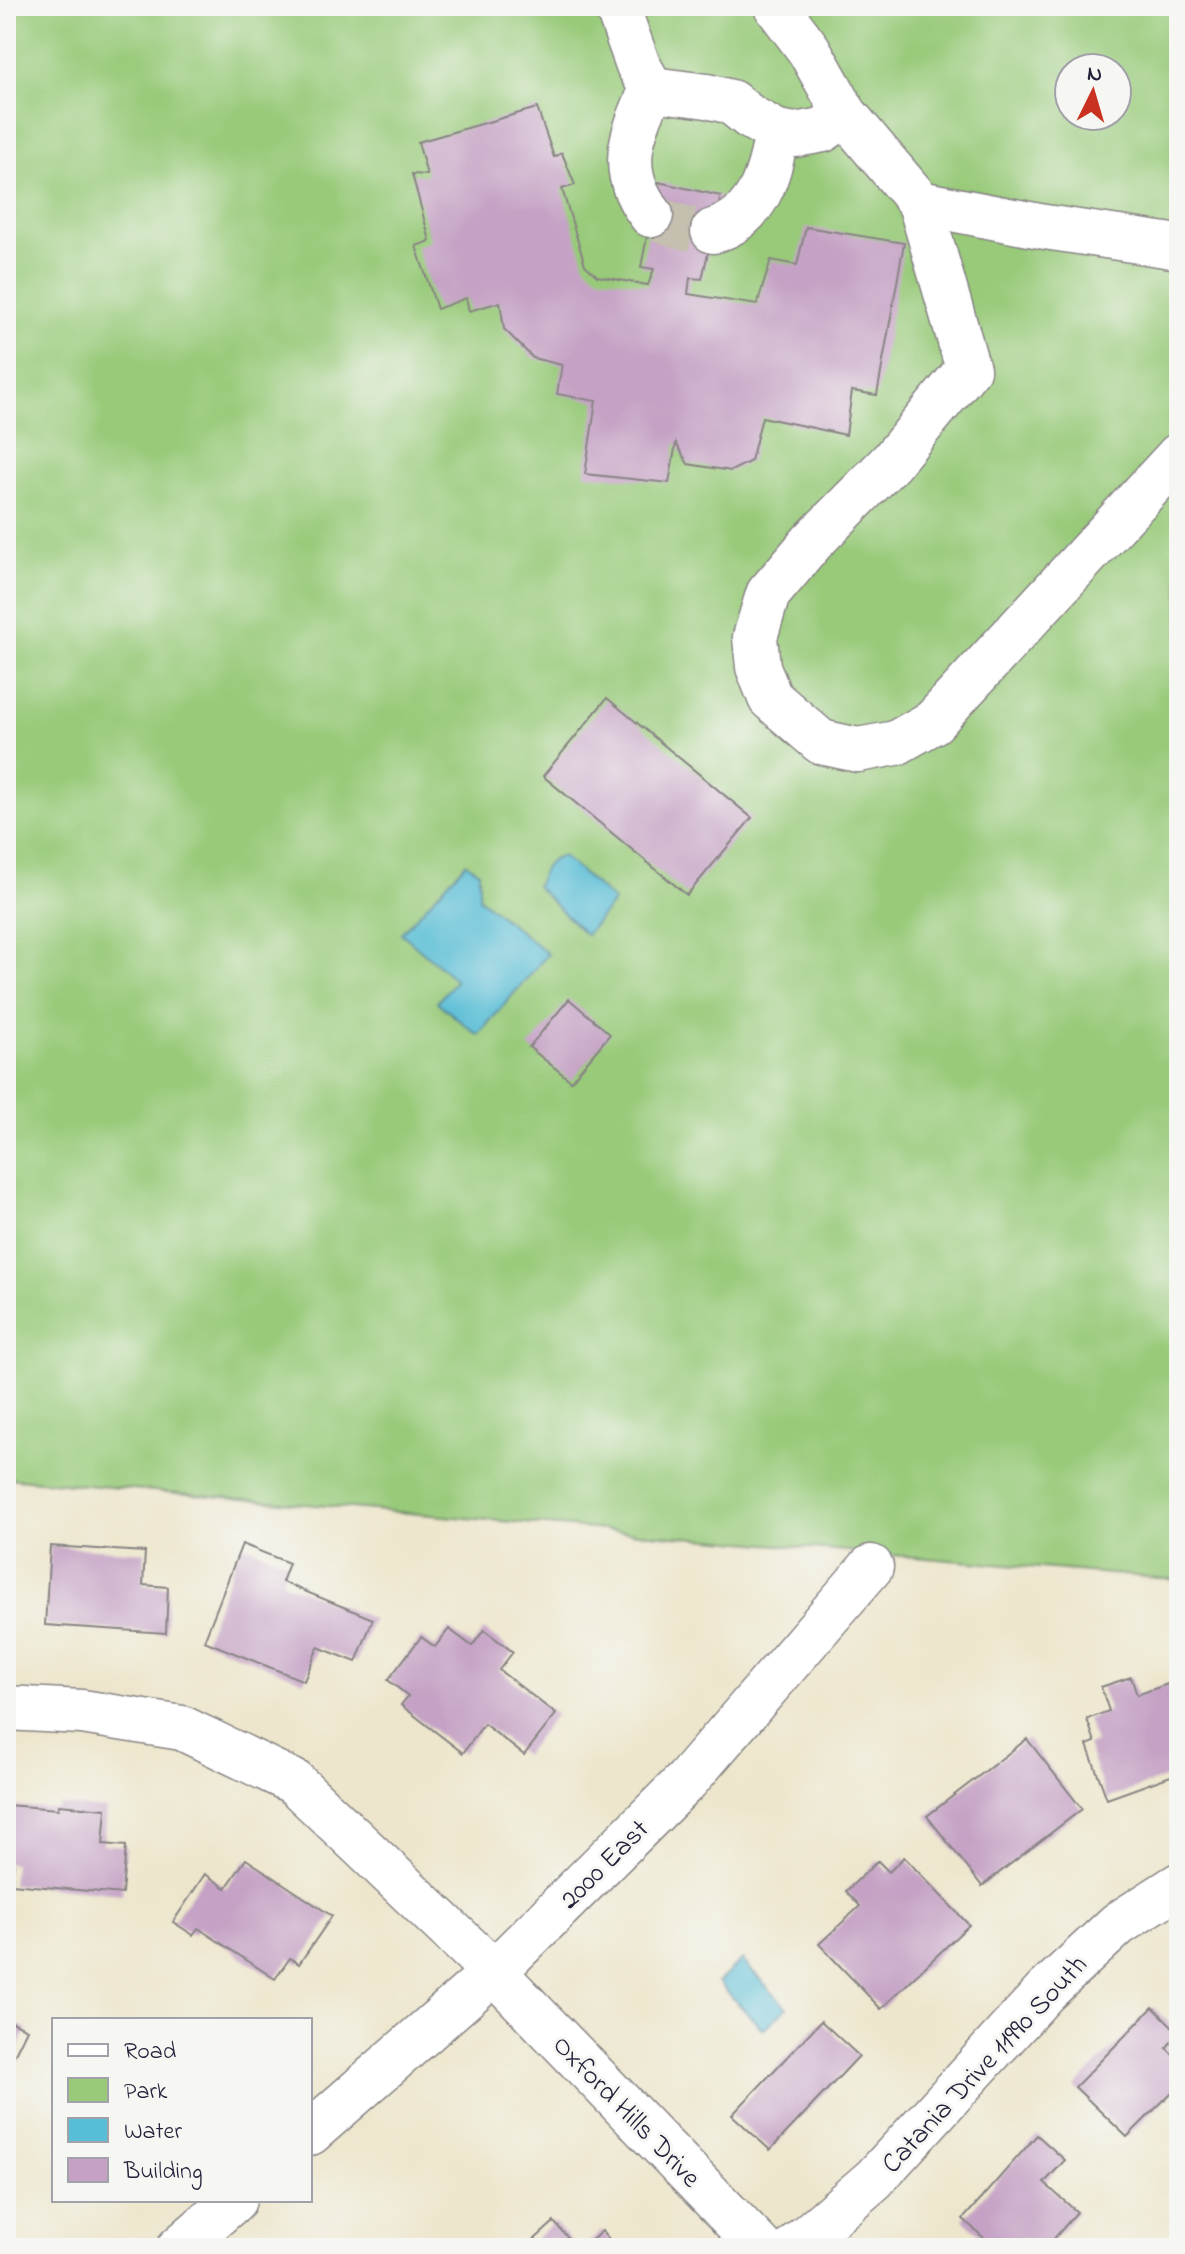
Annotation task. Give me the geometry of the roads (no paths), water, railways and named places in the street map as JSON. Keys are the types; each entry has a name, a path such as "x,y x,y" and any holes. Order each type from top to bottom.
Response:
{"street":[{"path":"617,6 638,65 652,89"},
{"path":"776,6 809,50 845,114 920,203 968,369 891,462 812,542 768,594 755,637 758,667 770,698 821,742 858,750 896,743 933,722 1179,455"},
{"path":"652,89 731,102 777,132 795,135 823,130 845,114"},
{"path":"651,215 638,198 631,174 631,148 637,123 652,89"},
{"path":"713,231 729,226 747,210 762,190 772,162 777,132"},
{"path":"920,203 1045,227 1179,247"},
{"name":"2000 East","path":"312,2131 494,1972 687,1780 871,1567"},
{"name":"Oxford Hills Drive","path":"6,1708 82,1712 182,1728 294,1782 494,1972 761,2248"},
{"name":"Catania Drive 11990 South","path":"794,2248 874,2179 1045,1992 1118,1924 1179,1885"},
{"path":"179,2248 232,2202"}],"water":[{"path":"562,856 614,901 586,935 536,886 548,864"},
{"path":"466,863 479,872 479,898 548,954 478,1035 437,1002 456,980 401,933"},
{"path":"742,1960 787,2008 763,2030 718,1982"}],"tunnel":[{"path":"651,215 681,227 713,231"}]}
